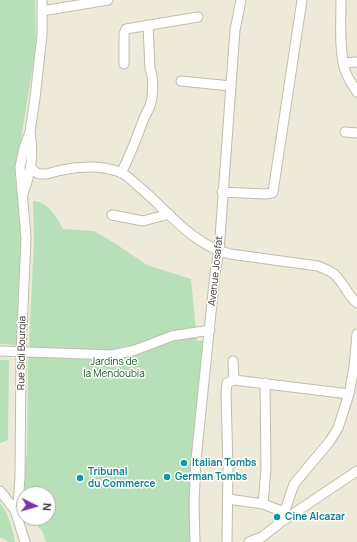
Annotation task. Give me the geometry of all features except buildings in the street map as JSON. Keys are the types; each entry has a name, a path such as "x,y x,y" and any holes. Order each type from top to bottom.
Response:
{"street":[{"name":"Rue Sidi Bourqia","path":"15,510 18,504 20,477 21,352 26,238 23,195 20,182 20,167 24,148 30,132 41,54 42,0"},
{"path":"42,11 108,0"},
{"name":"Avenue Josafat","path":"195,542 194,503 196,460 215,274 219,251 222,192 235,30 241,0"},
{"path":"222,192 265,194 271,194 273,192 302,0"},
{"path":"340,0 344,63 347,75 357,92"},
{"path":"124,64 124,30 198,17"},
{"path":"121,173 132,151 150,105 152,95 148,25"},
{"path":"344,63 357,62"},
{"path":"181,82 231,86"},
{"name":"Rue Sidi Bourqia","path":"23,195 31,168 32,149 30,132"},
{"path":"344,132 357,133"},
{"path":"31,168 36,173 44,174 90,166 121,173 151,197 195,237 219,251 230,254 310,264 329,270 357,302"},
{"path":"112,215 143,221 168,214"},
{"path":"0,351 113,355 134,350 172,336 210,330"},
{"path":"281,522 294,484 334,435 349,394 354,367 357,334"},
{"path":"234,361 234,380"},
{"path":"227,542 227,383 234,380 349,394"},
{"path":"263,504 266,469 265,383"},
{"path":"249,542 263,539 281,522 357,471"},
{"path":"1,490 15,510 24,542"},
{"path":"228,499 263,504 284,512"}],"green space":[{"path":"0,0 35,0 36,47 15,176 22,238 16,345 0,344"},
{"name":"Jardins de la Mendoubia","path":"33,201 48,207 55,215 63,229 94,231 147,265 191,279 197,341 203,341 192,446 191,542 46,542 42,531 37,526 56,526 56,486 23,486 27,450 28,367 34,241"},
{"path":"0,360 9,360 8,440 0,443"},
{"path":"0,503 8,516 15,542 8,542 0,538"}],"place":[{"name":"Italian Tombs","path":"184,463"},
{"name":"German Tombs","path":"167,477"},
{"name":"Tribunal du Commerce","path":"80,478"},
{"name":"Cine Alcazar","path":"277,517"}]}
